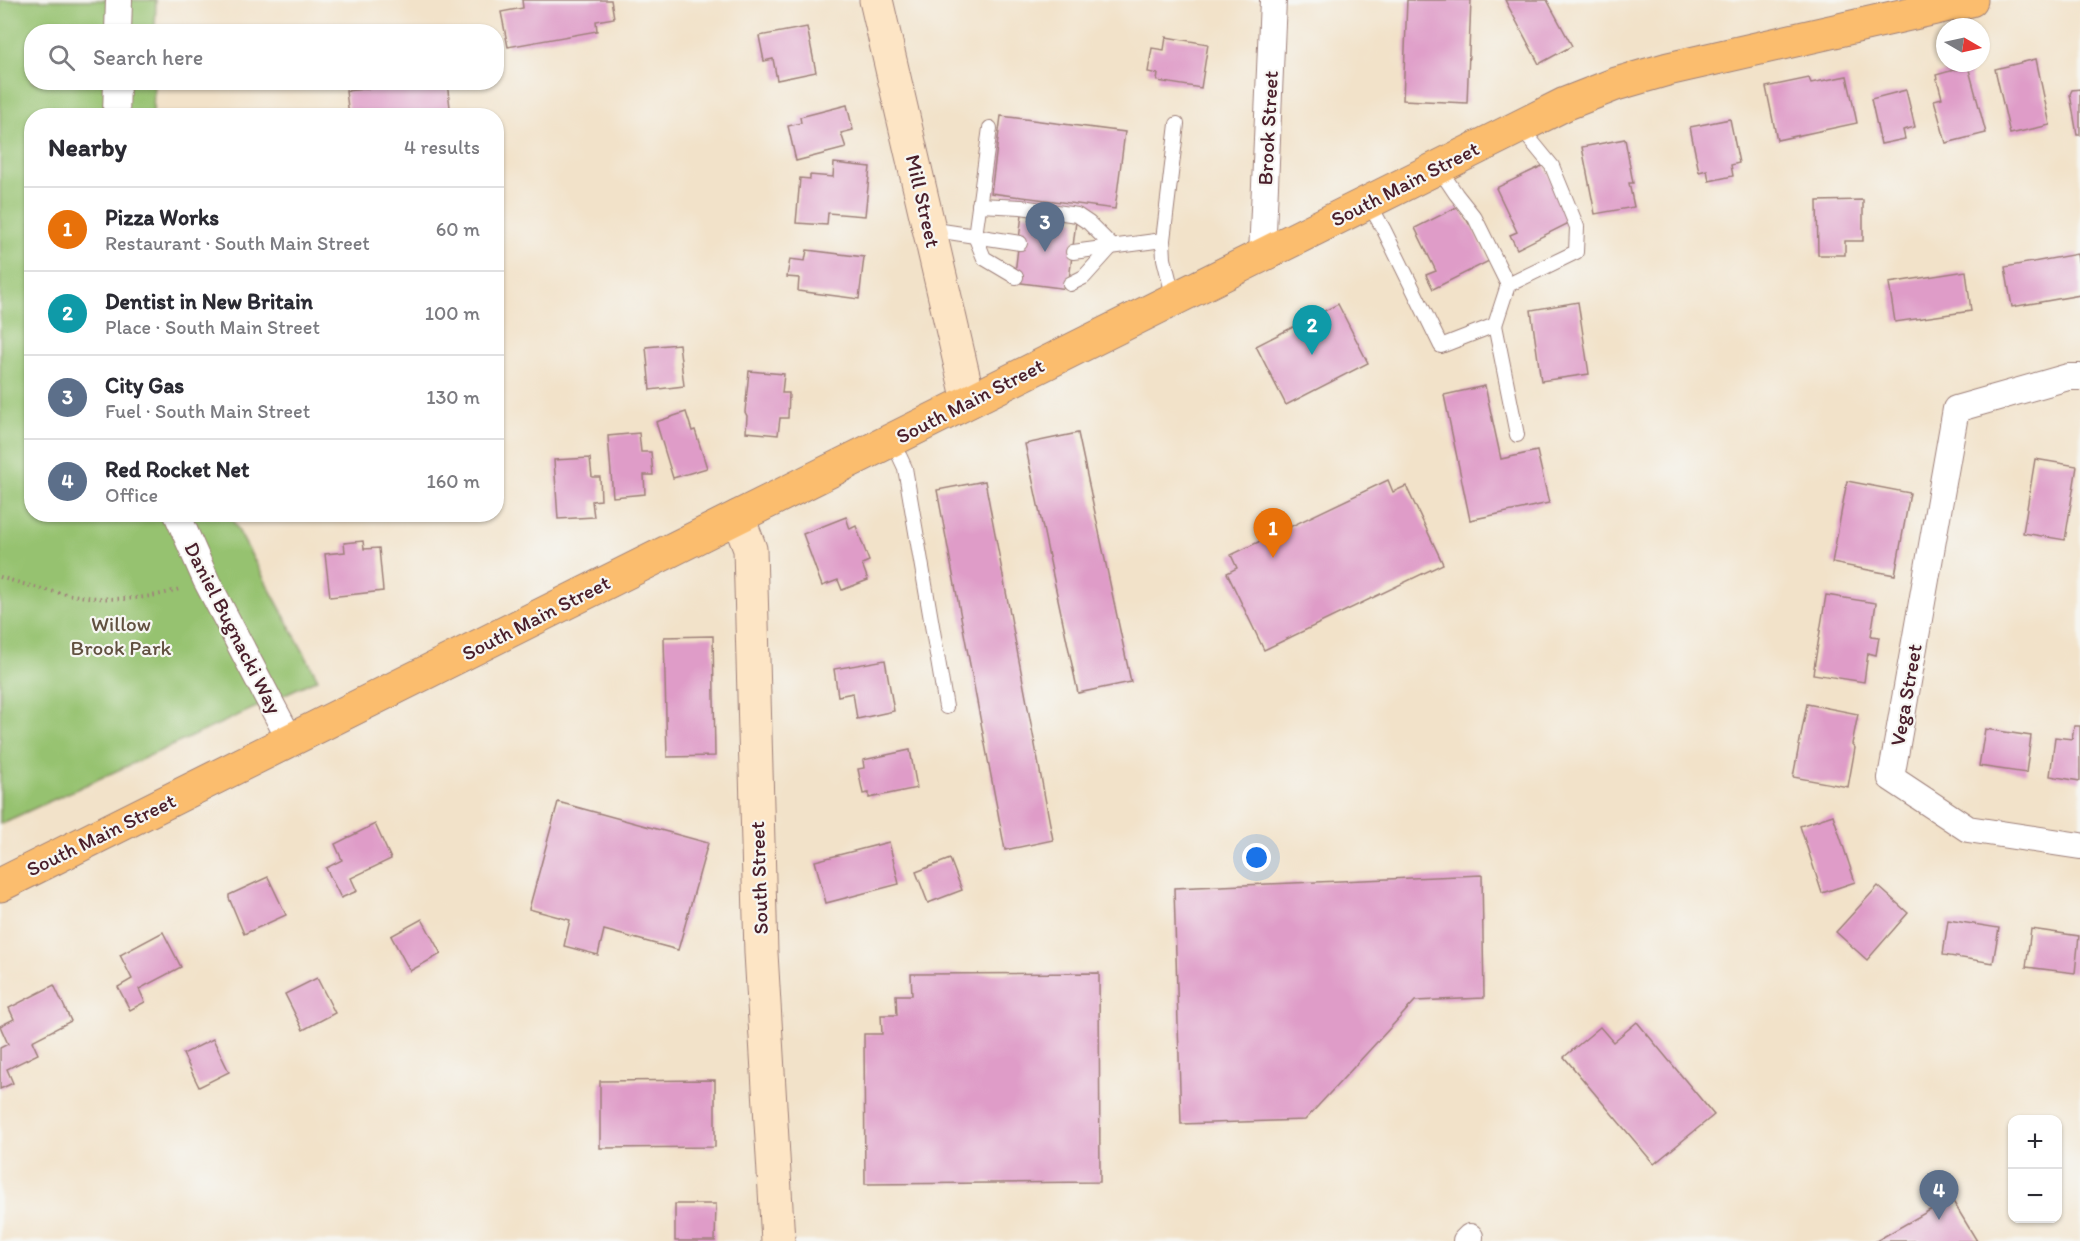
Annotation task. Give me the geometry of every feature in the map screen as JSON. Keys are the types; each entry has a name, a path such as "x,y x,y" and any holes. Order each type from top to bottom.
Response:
{"main road":[{"name":"Mill Street","path":"876,0 969,401"},
{"name":"South Main Street","path":"0,885 1520,126 1591,93 1640,76 1971,0"},
{"name":"South Street","path":"738,517 750,549 761,952 778,1241"}],"street":[{"path":"118,24 119,0"},
{"name":"Brook Street","path":"1262,255 1273,0"},
{"path":"116,108 117,90"},
{"name":"Vega Street","path":"2080,377 2068,377 1956,409 1891,778 1968,829 2080,846"},
{"name":"Daniel Bugnacki Way","path":"181,522 206,580 290,740"}],"lane":[{"path":"1174,299 1164,258 1163,240 1177,124"},
{"path":"1508,285 1576,252 1577,227 1552,166 1520,126"},
{"path":"990,128 975,236 984,258 1016,278"},
{"path":"1438,167 1475,218 1508,285 1495,325 1517,435"},
{"path":"1368,202 1441,346 1495,325"},
{"path":"979,205 1021,207 1077,215 1089,223 1112,246"},
{"path":"930,229 1020,243"},
{"path":"1072,252 1163,240"},
{"path":"1070,284 1084,278 1112,246"},
{"path":"892,440 905,468 946,707"}],"path":[{"path":"0,577 65,595 102,598 162,595 206,580"}],"green space":[{"name":"Willow Brook Park","path":"0,0 156,0 155,24 24,24 24,90 154,90 153,108 24,108 24,522 234,522 318,679 0,824"}],"building":[{"path":"522,0 611,0 614,18 596,21 597,31 508,47 501,12 523,8"},
{"path":"1407,0 1471,0 1467,103 1403,100"},
{"path":"1505,0 1547,0 1572,46 1539,64"},
{"path":"807,27 816,72 777,80 773,59 764,61 759,36"},
{"path":"1166,37 1208,44 1201,88 1157,81 1158,74 1148,72 1152,48 1164,50"},
{"path":"2036,59 2050,125 2010,134 1995,69"},
{"path":"1947,72 1970,72 1986,133 1946,143 1934,100 1942,98 1936,75"},
{"path":"1847,76 1857,123 1777,140 1766,87 1809,78 1811,83"},
{"path":"2080,89 2080,135 2077,135 2070,94 2072,90"},
{"path":"448,90 450,108 348,108 346,91"},
{"path":"1906,90 1915,127 1903,130 1905,139 1881,144 1871,99"},
{"path":"847,105 853,130 841,133 846,148 796,161 788,126 801,123 800,117"},
{"path":"1001,116 1125,132 1115,209 991,193"},
{"path":"1730,119 1739,163 1731,165 1733,176 1709,181 1707,170 1699,172 1690,127"},
{"path":"1625,139 1633,183 1629,183 1634,207 1595,214 1582,147"},
{"path":"834,163 870,167 865,216 828,213 827,225 796,223 800,178 810,179 810,175 833,177"},
{"path":"1544,165 1564,205 1561,206 1569,223 1517,249 1510,235 1517,232 1496,188"},
{"path":"1863,200 1863,241 1845,241 1845,255 1818,255 1817,201"},
{"path":"1459,206 1489,261 1433,289 1426,275 1436,271 1415,228"},
{"path":"1022,214 1076,221 1068,289 1014,282"},
{"path":"807,250 864,257 859,299 798,291 799,278 787,277 790,259 805,261"},
{"path":"2077,254 2080,270 2080,295 2012,307 2005,267"},
{"path":"1966,271 1971,311 1895,322 1889,283"},
{"path":"1578,302 1589,374 1541,381 1531,310"},
{"path":"1338,304 1368,363 1286,405 1256,346"},
{"path":"679,344 684,386 650,390 646,347"},
{"path":"749,371 784,374 782,393 789,393 788,418 780,418 778,435 746,432 745,412"},
{"path":"1485,386 1501,459 1537,451 1549,503 1470,520 1444,395"},
{"path":"686,412 692,431 695,430 707,468 673,478 656,422"},
{"path":"639,433 641,452 651,452 653,475 644,475 645,494 613,497 608,436"},
{"path":"1078,433 1131,682 1078,693 1025,444"},
{"path":"590,458 592,477 600,477 601,500 592,501 594,517 558,519 554,460"},
{"path":"2035,459 2077,466 2065,540 2023,533"},
{"path":"1388,480 1393,492 1406,486 1443,564 1264,650 1227,573 1237,568 1231,555"},
{"path":"985,481 1053,840 1005,850 937,490"},
{"path":"1847,481 1910,493 1895,575 1832,563"},
{"path":"846,517 850,529 856,526 869,561 862,564 868,580 842,590 838,580 822,586 803,534"},
{"path":"363,541 364,549 379,548 383,591 330,597 325,554 345,552 344,543"},
{"path":"1826,595 1876,603 1871,636 1879,637 1876,655 1868,653 1864,682 1813,674"},
{"path":"713,636 715,756 667,757 664,637"},
{"path":"885,660 894,711 857,719 853,693 838,696 834,669"},
{"path":"1807,704 1858,714 1852,744 1855,748 1848,787 1793,777"},
{"path":"2074,726 2080,726 2080,781 2050,776 2055,737 2072,739"},
{"path":"1985,729 2031,736 2026,773 1979,766"},
{"path":"910,750 917,788 869,798 869,793 863,794 858,769 864,768 863,760"},
{"path":"558,802 708,843 678,950 604,930 598,955 564,946 570,920 529,909"},
{"path":"1833,815 1855,882 1822,893 1800,826"},
{"path":"375,824 391,859 351,878 357,891 341,898 326,868 342,860 335,844"},
{"path":"889,842 899,884 826,903 815,861"},
{"path":"950,859 962,890 928,903 916,872"},
{"path":"1482,875 1484,998 1415,1001 1305,1120 1181,1124 1174,888"},
{"path":"268,877 286,915 244,934 229,895"},
{"path":"1878,886 1908,913 1867,960 1836,932"},
{"path":"422,919 441,954 410,971 391,936"},
{"path":"1948,920 1999,928 1993,963 1943,955"},
{"path":"2031,929 2079,936 2075,973 2026,967"},
{"path":"163,932 181,967 139,989 145,1002 130,1010 118,987 132,979 120,955"},
{"path":"1099,973 1100,1182 865,1184 864,1034 882,1034 881,1015 897,1015 896,995 912,995 911,974"},
{"path":"317,978 335,1013 303,1030 285,994"},
{"path":"54,985 71,1021 32,1041 38,1054 7,1069 13,1083 0,1089 0,1048 8,1044 0,1026 14,1019 9,1008"},
{"path":"1637,1022 1714,1115 1654,1164 1564,1057 1600,1027 1613,1042"},
{"path":"213,1039 229,1072 199,1087 183,1054"},
{"path":"715,1080 715,1147 600,1148 600,1081"},
{"path":"1951,1198 1977,1241 1876,1241"},
{"path":"675,1204 716,1204 715,1241 675,1241"}],"place":[{"name":"City Gas","path":"1045,252"},
{"name":"Dentist in New Britain","path":"1312,355"},
{"name":"Pizza Works","path":"1273,558"},
{"name":"Red Rocket Net","path":"1939,1220"}]}
